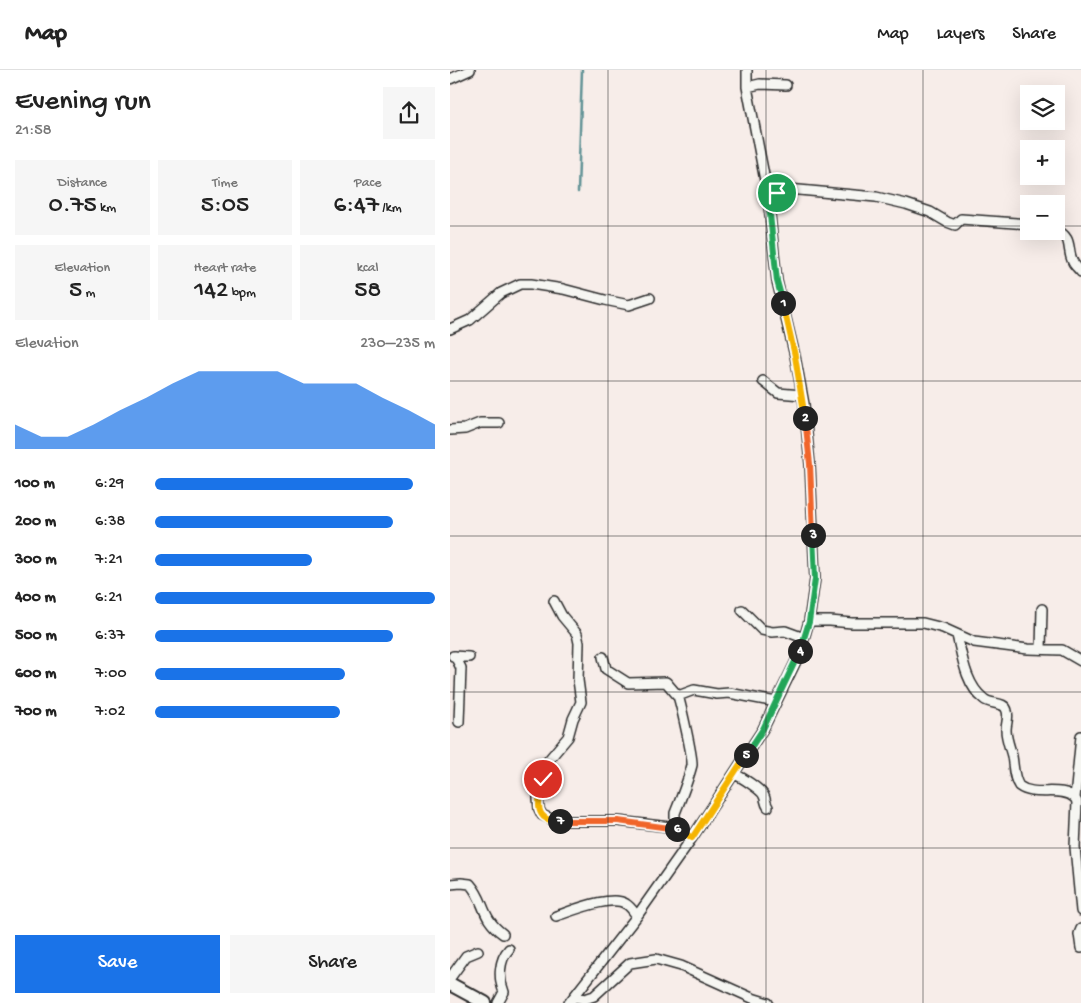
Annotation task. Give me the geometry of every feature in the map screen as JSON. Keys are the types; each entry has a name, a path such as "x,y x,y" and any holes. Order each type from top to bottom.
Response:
{"main road":[{"path":"450,984 486,1003"}],"street":[{"path":"450,79 470,70"},
{"path":"572,1000 637,916 692,838 763,729 800,653 809,622 815,579 810,464 802,395 795,356 777,281 768,196 747,87 747,70"},
{"path":"747,87 760,84 786,85"},
{"path":"768,196 788,189 876,197 930,212 955,225 961,219 1020,223"},
{"path":"1065,237 1070,242 1072,262 1081,272"},
{"path":"450,329 470,320 501,293 520,284 563,289 629,304 650,298"},
{"path":"763,381 778,393 802,395"},
{"path":"450,430 465,429 480,423 499,423"},
{"path":"554,602 562,616 577,634 579,643 578,680 581,702 573,719 568,737 547,762 538,798 539,809 542,815 556,821 618,821 670,827 682,831"},
{"path":"1041,650 1042,609"},
{"path":"742,610 762,630 785,632 804,638"},
{"path":"809,622 924,623 943,628 957,636 974,642 995,646 1062,650 1081,661"},
{"path":"957,636 969,680 984,700 1003,705 1007,710 1009,719 1006,732 1013,772 1019,786 1028,791 1066,792 1075,798"},
{"path":"452,656 469,657"},
{"path":"452,656 461,668 460,722"},
{"path":"603,657 606,669 628,683 666,682 678,696 683,711 683,720 692,763 674,821 682,831 692,838"},
{"path":"678,696 694,690 717,694 729,693 776,702"},
{"path":"1081,736 1075,798 1077,802 1075,847 1081,911"},
{"path":"734,774 762,793 768,807"},
{"path":"450,884 470,884 477,892 480,904 489,921 503,934"},
{"path":"556,916 616,900 626,904 637,916"},
{"path":"1081,929 1079,934 1081,948"},
{"path":"498,1003 504,992 500,982 502,958 509,949"},
{"path":"450,978 466,956 478,951"},
{"path":"572,1000 594,996 630,963 656,959 681,966 752,998 768,1003"}],"waterway":[{"path":"578,192 582,70"}],"route":[{"path":"543,779 538,798 539,809 546,818 556,821 618,821 670,827 682,831 692,838 763,729 800,653 809,622 815,579 810,464 804,404 795,356 777,281 768,196 777,193"}]}
